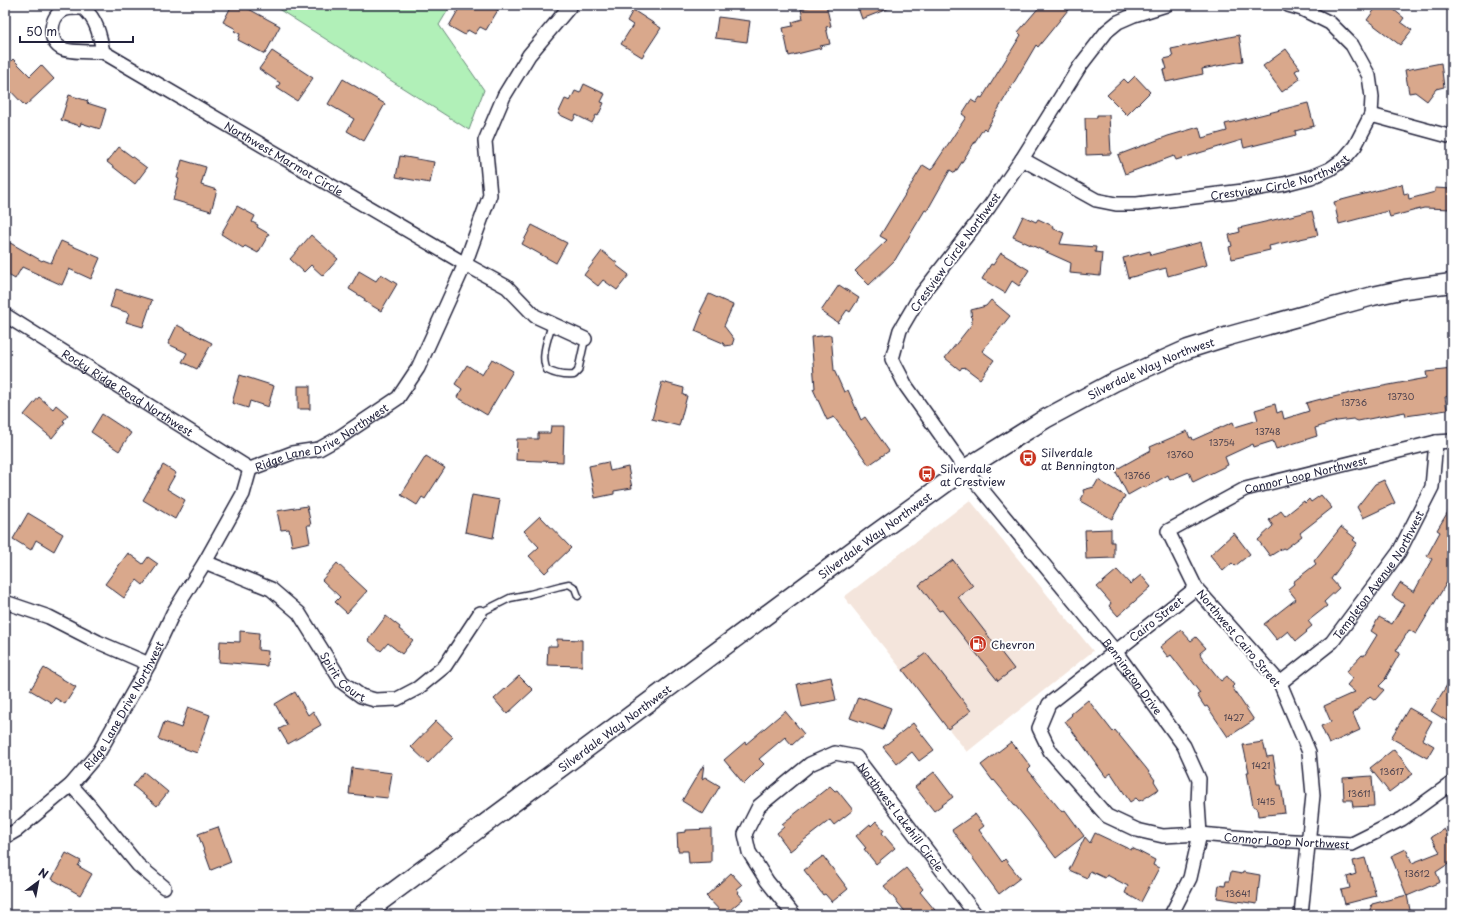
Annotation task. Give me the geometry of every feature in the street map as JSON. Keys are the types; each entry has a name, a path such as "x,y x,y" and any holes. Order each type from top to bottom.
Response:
{"main road":[{"name":"Silverdale Way Northwest","path":"362,915 965,469 1045,418 1114,382 1188,349 1374,296 1405,289 1452,283"}],"street":[{"name":"Ridge Lane Drive Northwest","path":"5,837 17,830 71,786 99,752 149,664 173,612 205,562 243,494 250,469 292,453 319,449 337,439 398,398 418,368 465,264 490,195 485,141 504,96 529,55 571,5"},
{"name":"Crestview Circle Northwest","path":"965,469 906,386 892,360 900,330 920,296 989,207 1022,159 1080,66 1107,31 1118,22 1134,15 1166,5"},
{"name":"Crestview Circle Northwest","path":"1022,159 1096,200 1116,204 1137,204 1243,192 1311,177 1330,169 1344,159 1355,146 1371,115 1372,96 1369,76 1352,45 1330,23 1302,9 1288,5"},
{"name":"Northwest Marmot Circle","path":"103,52 508,288 535,316 585,339"},
{"path":"1371,115 1452,137"},
{"name":"Rocky Ridge Road Northwest","path":"5,315 250,469"},
{"name":"Connor Loop Northwest","path":"1168,531 1245,488 1436,442 1452,441"},
{"name":"Templeton Avenue Northwest","path":"1280,683 1332,642 1399,552 1432,487 1436,442"},
{"name":"Bennington Drive","path":"965,469 1115,651 1184,746 1199,779 1198,804 1200,834 1190,878 1171,915"},
{"name":"Northwest Cairo Street","path":"1168,531 1196,588 1280,683 1309,752 1313,795 1301,915"},
{"name":"Spirit Court","path":"205,562 271,589 299,613 342,682 361,696 375,700 397,699 418,688 445,666 480,613"},
{"name":"Cairo Street","path":"1196,588 1049,704 1039,728 1050,750 1107,816 1137,830 1163,836 1200,834"},
{"path":"5,602 49,617 98,642 149,664"},
{"name":"Northwest Lakehill Circle","path":"794,915 767,881 749,852 745,834 760,806 810,764 835,753 856,757 976,915"},
{"name":"Connor Loop Northwest","path":"1200,834 1352,844 1402,819 1452,783"},
{"path":"71,786 90,805 138,865 164,887"}],"lane":[{"path":"552,324 544,359 548,370 552,373 570,376 574,375 578,371 585,339"},
{"path":"480,613 510,598 569,584 575,588 578,596"}],"shaded area":[{"path":"970,500 1093,651 967,752 844,597"}],"green space":[{"path":"272,5 451,5 439,25 484,90 469,130"}],"building":[{"path":"232,5 236,5 244,9 245,7 280,26 265,54 238,40 240,34 234,31 236,29 223,22"},
{"path":"461,5 488,5 498,10 486,30 480,27 475,34 468,30 465,35 449,26"},
{"path":"816,5 826,5 831,26 826,27 830,44 820,46 821,48 789,56 783,28 793,26 792,22 803,19 801,9"},
{"path":"857,5 895,5 895,6 862,19"},
{"path":"1041,5 1072,5 1038,47 1036,45 986,130 984,128 983,129 955,173 950,170 927,211 925,210 895,260 869,285 855,271 887,240 880,236 923,165 931,170 966,117 962,114 971,100 976,103 980,97 982,98 1021,35 1018,32"},
{"path":"1378,5 1388,5 1404,18 1401,22 1412,30 1400,45 1367,20"},
{"path":"633,10 661,28 642,57 621,44 633,25 627,21"},
{"path":"718,17 750,21 747,42 715,38"},
{"path":"1239,35 1243,61 1202,69 1203,74 1166,82 1163,70 1167,69 1164,59 1173,57 1171,49"},
{"path":"1286,49 1300,68 1295,71 1300,79 1282,92 1263,66"},
{"path":"272,51 313,78 297,101 277,88 280,83 259,69"},
{"path":"13,59 30,76 41,65 54,79 25,106 5,85 5,67"},
{"path":"1441,63 1444,87 1436,89 1427,101 1415,92 1409,93 1405,70"},
{"path":"1135,76 1150,92 1127,115 1107,95 1124,79 1128,83"},
{"path":"343,79 385,104 364,141 347,131 354,119 328,104"},
{"path":"584,84 605,94 601,102 604,103 598,116 596,115 592,123 576,115 573,121 558,114 565,99 570,101 575,91 580,93"},
{"path":"69,95 106,109 100,129 81,123 80,126 61,120"},
{"path":"1308,103 1314,126 1295,131 1296,135 1244,148 1242,140 1176,160 1174,156 1125,174 1118,155 1168,136 1199,127 1202,138 1227,131 1225,124"},
{"path":"1097,115 1109,115 1111,154 1086,155 1085,118 1097,118"},
{"path":"119,147 147,168 135,184 107,162"},
{"path":"400,156 434,162 430,183 396,177"},
{"path":"182,160 206,167 201,185 217,190 211,211 173,200 179,179 177,178"},
{"path":"1402,184 1404,194 1408,193 1409,199 1435,192 1435,188 1452,189 1452,209 1424,208 1390,217 1388,211 1339,224 1334,202"},
{"path":"237,206 255,216 252,222 258,225 257,227 269,234 258,253 245,246 243,248 221,234"},
{"path":"1312,211 1318,235 1269,246 1270,250 1232,259 1229,247 1232,246 1229,235 1240,232 1239,228"},
{"path":"1023,216 1036,222 1038,219 1053,226 1052,228 1064,233 1060,244 1096,247 1095,252 1102,253 1100,276 1070,273 1071,263 1013,237"},
{"path":"532,225 567,243 556,263 522,244"},
{"path":"311,235 338,259 323,276 311,265 304,272 290,259"},
{"path":"5,240 42,261 51,263 61,241 100,258 91,279 69,269 62,285 22,267 15,279 5,273"},
{"path":"1201,242 1207,265 1168,276 1166,268 1128,278 1123,258 1150,251 1151,255"},
{"path":"602,251 629,275 617,290 603,280 598,286 584,275"},
{"path":"1001,253 1029,270 1019,286 1012,281 1005,293 982,279 991,264 993,265"},
{"path":"359,271 376,281 381,274 397,284 381,311 364,301 365,299 349,289"},
{"path":"839,285 859,298 850,312 847,310 838,323 821,311"},
{"path":"116,289 152,300 143,327 126,322 129,313 110,307"},
{"path":"709,294 733,305 724,326 734,339 732,345 725,346 723,343 695,331 702,313 700,312"},
{"path":"991,300 1010,316 982,351 994,360 980,379 964,367 960,370 945,358 972,324 971,310 986,306"},
{"path":"177,325 212,343 197,369 182,362 187,353 168,344"},
{"path":"831,335 834,370 844,392 848,390 861,420 865,417 889,451 869,465 834,417 827,420 813,389 815,388 811,337"},
{"path":"492,359 513,371 487,415 457,397 462,389 455,384 467,365 482,375"},
{"path":"1452,369 1452,396 1445,397 1447,410 1406,416 1405,412 1358,421 1353,419 1337,421 1315,428 1317,436 1276,449 1273,441 1254,447 1253,444 1225,457 1228,465 1193,482 1189,472 1170,480 1168,475 1145,488 1144,486 1128,495 1115,470 1151,450 1150,447 1187,431 1190,438 1192,437 1193,440 1233,422 1235,427 1258,420 1255,410 1275,404 1277,413 1282,411 1284,419 1309,411 1306,403 1367,389 1427,378 1426,372"},
{"path":"240,375 274,386 268,407 250,401 248,408 232,403"},
{"path":"662,382 684,388 683,395 687,396 679,426 652,419"},
{"path":"298,386 310,386 310,409 298,409"},
{"path":"39,397 53,409 56,405 68,415 63,421 65,422 52,438 24,415"},
{"path":"102,414 131,433 119,451 91,432"},
{"path":"551,426 564,426 563,462 516,460 517,439 538,439 538,433 550,433"},
{"path":"426,456 445,468 425,499 422,497 417,505 401,495"},
{"path":"608,462 610,471 628,467 632,488 614,491 614,494 595,498 589,466"},
{"path":"163,465 176,473 167,489 185,500 175,519 143,500"},
{"path":"1098,480 1125,496 1112,519 1080,501 1084,494 1083,490 1094,487"},
{"path":"1384,480 1395,503 1363,518 1357,507 1375,484"},
{"path":"472,495 500,500 493,538 465,532"},
{"path":"1321,495 1332,508 1300,533 1302,536 1285,549 1283,548 1270,556 1258,540 1273,526 1269,520 1281,511 1285,516 1304,501 1305,503 1309,499 1311,502"},
{"path":"1452,505 1452,574 1416,634 1409,630 1396,651 1400,653 1385,679 1387,678 1379,686 1384,690 1375,700 1370,696 1353,714 1360,730 1329,744 1321,726 1331,722 1324,706 1355,692 1347,685 1353,678 1346,672 1362,655 1364,656 1377,635 1371,631 1379,617 1392,624 1404,604 1392,596 1400,583 1414,592 1432,559 1427,556 1440,532 1437,530"},
{"path":"307,506 311,525 307,525 310,542 292,546 289,529 281,530 277,511"},
{"path":"28,513 63,534 54,551 36,540 31,550 13,539"},
{"path":"540,516 571,548 545,573 529,556 539,547 524,531"},
{"path":"1341,527 1355,538 1353,540 1357,543 1331,579 1339,588 1324,602 1327,606 1308,621 1312,626 1306,631 1307,632 1296,641 1288,631 1277,640 1264,624 1296,599 1288,589 1294,584 1293,582 1316,564 1314,561"},
{"path":"1111,529 1111,542 1114,542 1114,558 1086,559 1085,530"},
{"path":"1234,533 1250,554 1235,566 1232,563 1223,571 1210,555"},
{"path":"128,553 143,564 148,557 158,564 143,585 137,580 124,598 105,584"},
{"path":"953,560 973,586 958,597 1014,669 998,681 942,610 939,611 919,585"},
{"path":"337,563 367,591 347,613 335,602 340,597 322,580"},
{"path":"1117,570 1130,584 1141,575 1151,587 1118,616 1109,606 1111,603 1097,587"},
{"path":"386,616 413,640 402,654 388,643 381,651 368,640"},
{"path":"1181,630 1191,641 1196,637 1206,648 1200,653 1201,656 1221,681 1227,676 1234,685 1232,687 1254,720 1228,737 1207,706 1205,707 1197,695 1200,693 1171,655 1168,657 1160,647"},
{"path":"240,631 259,633 258,650 268,651 267,666 219,662 220,641 240,642"},
{"path":"557,639 582,640 582,666 547,665 548,646 557,646"},
{"path":"926,653 971,711 948,729 903,670"},
{"path":"44,668 76,687 65,704 55,698 52,703 30,690"},
{"path":"519,676 533,690 507,714 494,699"},
{"path":"831,677 836,700 802,707 797,684"},
{"path":"1452,677 1452,724 1431,711"},
{"path":"295,692 308,715 313,711 321,725 288,744 279,729 287,725 275,704"},
{"path":"858,697 891,708 883,730 850,718"},
{"path":"1088,700 1113,732 1115,730 1146,768 1155,780 1154,781 1159,789 1142,800 1139,801 1136,798 1130,802 1111,773 1106,777 1065,721"},
{"path":"188,707 210,715 197,753 158,739 164,722 181,728"},
{"path":"1409,708 1432,721 1422,739 1434,746 1427,758 1391,738"},
{"path":"785,711 804,734 792,745 785,737 759,759 764,764 744,784 724,760 745,742 746,744"},
{"path":"436,721 453,737 428,763 411,747"},
{"path":"913,723 934,750 919,761 912,752 897,764 883,747"},
{"path":"1011,742 1031,767 1028,770 1062,812 1065,810 1084,836 1056,858 1029,822 981,765"},
{"path":"1263,742 1267,757 1273,756 1278,785 1281,785 1285,813 1258,816 1257,808 1253,806 1247,772 1249,772 1243,745"},
{"path":"1394,749 1413,774 1389,792 1370,768"},
{"path":"704,764 702,779 705,777 720,786 703,814 682,801"},
{"path":"352,768 392,773 388,798 349,794"},
{"path":"144,772 168,792 157,806 133,786"},
{"path":"934,772 953,797 934,811 915,787"},
{"path":"1372,776 1374,806 1353,807 1352,800 1344,800 1343,778"},
{"path":"830,786 835,791 837,790 853,810 834,825 830,820 790,851 777,833 784,827 782,824"},
{"path":"975,814 984,826 979,830 1002,862 1005,859 1020,878 999,894 952,830"},
{"path":"876,821 884,830 882,833 895,848 876,864 856,836"},
{"path":"218,827 231,862 211,870 198,834"},
{"path":"711,829 711,862 689,863 688,851 678,851 677,833 686,832 686,830"},
{"path":"1444,829 1452,842 1452,870 1448,864 1436,872 1440,882 1407,896 1391,856 1406,849 1412,863 1440,852 1431,837"},
{"path":"1095,833 1131,850 1132,848 1155,860 1153,865 1159,868 1141,902 1125,893 1128,886 1107,875 1105,878 1090,871 1087,878 1069,870 1085,837 1090,843"},
{"path":"66,853 81,861 78,866 92,874 80,895 52,879"},
{"path":"823,856 848,889 832,902 825,894 823,895 804,870"},
{"path":"1365,858 1376,896 1345,904 1341,890 1350,888 1347,877 1356,874 1353,861"},
{"path":"906,868 923,889 920,892 939,915 908,915 884,886"},
{"path":"1231,872 1242,874 1243,872 1260,875 1257,904 1217,898 1219,885 1225,886 1226,881 1229,881"},
{"path":"731,873 742,885 737,889 739,892 738,893 743,899 724,915 706,896"},
{"path":"1407,895 1411,915 1368,915 1372,904"}],"place":[{"name":"Silverdale at Bennington","path":"1028,458"},
{"name":"Silverdale at Crestview","path":"927,474"},
{"name":"Chevron","path":"978,644"}]}
